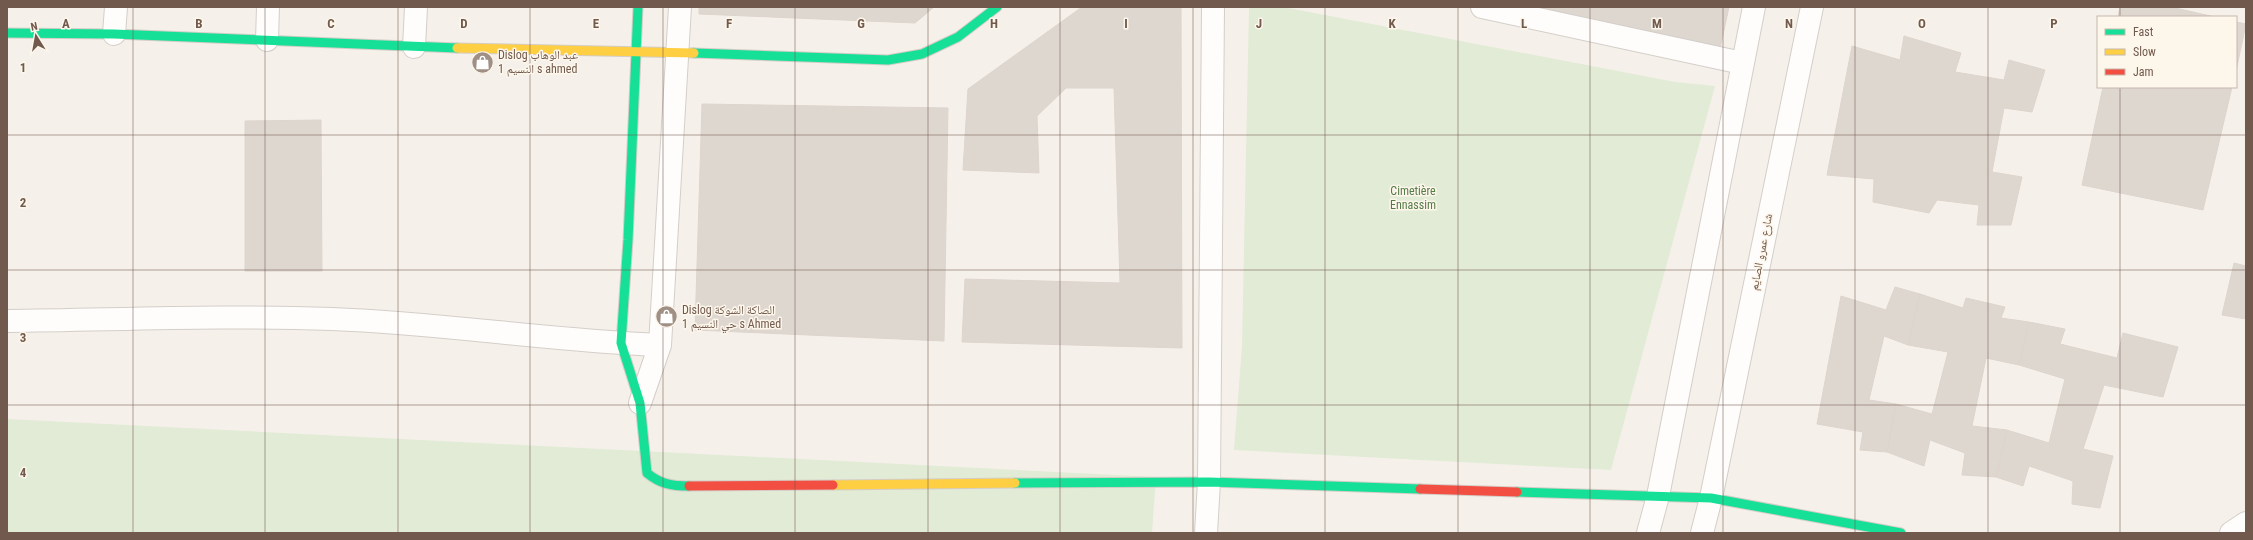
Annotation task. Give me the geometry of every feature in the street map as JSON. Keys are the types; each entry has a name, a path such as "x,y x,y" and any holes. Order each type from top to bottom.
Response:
{"street":[{"path":"114,34 116,7"},
{"path":"266,40 268,7"},
{"path":"414,47 416,7"},
{"path":"638,7 637,51 621,344 640,403 647,473 656,481 673,486 1209,482 1711,498 1901,533"},
{"path":"640,403 660,345 680,7"},
{"path":"7,33 114,34 414,47 637,51 678,54 888,60 922,54 958,37 997,7"},
{"path":"1206,533 1209,482 1214,7"},
{"path":"1482,7 1742,63"},
{"path":"1648,533 1658,496 1754,7"},
{"name":"شارع عمرو الصايم","path":"1702,533 1711,498 1812,7"},
{"path":"7,321 332,319 422,325 621,344 660,345"},
{"path":"2231,533 2246,523"}],"green space":[{"name":"Cimetière Ennassim","path":"1249,7 1283,7 1675,82 1715,86 1611,470 1234,450 1242,346"},
{"path":"7,419 1156,477 1152,533 7,533"}],"building":[{"path":"699,7 934,7 915,23 699,14"},
{"path":"1082,7 1181,7 1182,348 962,342 965,279 1120,283 1114,88 1066,88 1037,116 1039,173 963,170 968,89"},
{"path":"1536,7 1729,7 1719,53"},
{"path":"2120,7 2171,7 2211,16 2118,16"},
{"path":"2237,22 2246,24 2237,66"},
{"path":"1904,36 1961,53 1955,72 2004,80 2009,60 2045,70 2032,112 2004,108 1992,172 2022,177 2011,225 1977,225 1979,205 1937,200 1929,213 1873,202 1874,179 1827,175 1852,46 1900,60"},
{"path":"2103,88 2232,88 2203,210 2082,185"},
{"path":"702,104 948,108 944,341 695,330"},
{"path":"321,120 322,271 245,271 245,121"},
{"path":"2234,263 2246,266 2246,319 2222,315"},
{"path":"1895,287 1920,294 1908,345 1884,336 1869,400 1896,404 1887,452 1860,450 1863,432 1817,424 1841,296 1886,310"},
{"path":"1920,294 1963,308 1966,298 2005,307 2001,318 2029,322 2019,365 1986,358 1972,426 2007,430 1996,477 1962,475 1965,453 1930,440 1924,466 1887,452 1896,404 1932,414 1948,352 1908,345"},
{"path":"2029,322 2065,329 2060,344 2117,358 2123,333 2178,347 2163,397 2104,385 2083,449 2113,456 2100,508 2072,504 2073,481 2029,466 2023,486 1996,477 2007,430 2049,443 2065,379 2019,365"}],"traffic: fast":[{"path":"638,7 628,240 621,343 640,403 647,473 666,484 689,486"},
{"path":"694,53 888,60 922,54 958,37 997,7"},
{"path":"7,33 114,34 457,48"},
{"path":"1015,483 1209,482 1420,489"},
{"path":"1517,492 1711,498 1901,533"}],"traffic: slow":[{"path":"457,48 694,53"},
{"path":"833,485 1015,483"}],"traffic: jam":[{"path":"689,486 833,485"},
{"path":"1420,489 1517,492"}],"place":[{"name":"Dislog عبد الوهاب النسيم 1 s ahmed","path":"483,62"},
{"name":"Dislog الصاكة الشوكة حي النسيم 1 s Ahmed","path":"667,317"}]}
